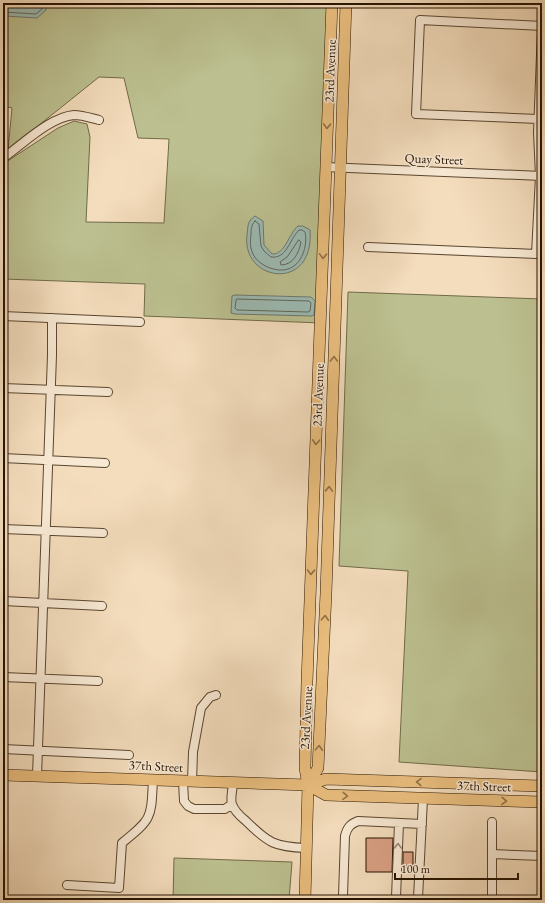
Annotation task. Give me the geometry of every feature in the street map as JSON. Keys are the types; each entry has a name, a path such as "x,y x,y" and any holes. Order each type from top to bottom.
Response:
{"main road":[{"name":"23rd Avenue","path":"305,900 308,785 305,768 325,167 332,3"},
{"name":"23rd Avenue","path":"308,785 318,768 326,585 346,3"},
{"name":"37th Street","path":"3,775 308,785 326,779 542,786"},
{"name":"37th Street","path":"308,785 326,795 542,802"}],"street":[{"path":"368,247 536,254 541,176 538,119 542,27 420,20 416,114 538,119"},
{"path":"3,158 43,128 58,119 75,115 99,120"},
{"name":"Quay Street","path":"325,167 541,176"},
{"path":"3,316 140,322"},
{"path":"38,776 52,318"},
{"path":"3,388 108,392"},
{"path":"3,458 105,463"},
{"path":"3,529 103,533"},
{"path":"3,601 102,606"},
{"path":"3,678 98,681"},
{"path":"216,695 210,698 201,708 184,801 188,806 194,809 225,809 232,804"},
{"path":"3,749 129,755"},
{"path":"67,885 120,888 122,843 142,827 148,819 152,809 154,779"},
{"path":"233,782 232,804 242,818 268,841 288,847 306,848"},
{"path":"418,898 423,799"},
{"path":"344,896 345,836 347,829 353,823 358,821 422,824"},
{"path":"492,822 492,900"},
{"path":"396,897 399,823"},
{"path":"492,854 542,856"}],"green space":[{"path":"3,3 330,3 321,323 144,316 145,284 3,279 3,164 58,128 74,121 87,124 90,137 86,222 164,223 169,139 138,138 124,78 99,77 8,150 12,108 3,106"},
{"path":"348,292 542,299 542,772 399,762 408,571 339,566"},
{"path":"174,858 292,862 289,900 173,900"}],"water":[{"path":"3,3 46,3 46,10 37,18 5,16 3,15"},
{"path":"255,216 263,221 264,245 272,254 280,251 284,247 298,226 303,226 310,230 308,250 301,264 291,272 278,274 266,271 255,263 248,251 247,235 249,222"},
{"path":"232,296 311,297 315,301 314,315 231,313"}],"building":[{"path":"366,838 393,838 392,872 366,872"},
{"path":"403,852 413,852 413,866 403,866"}]}
